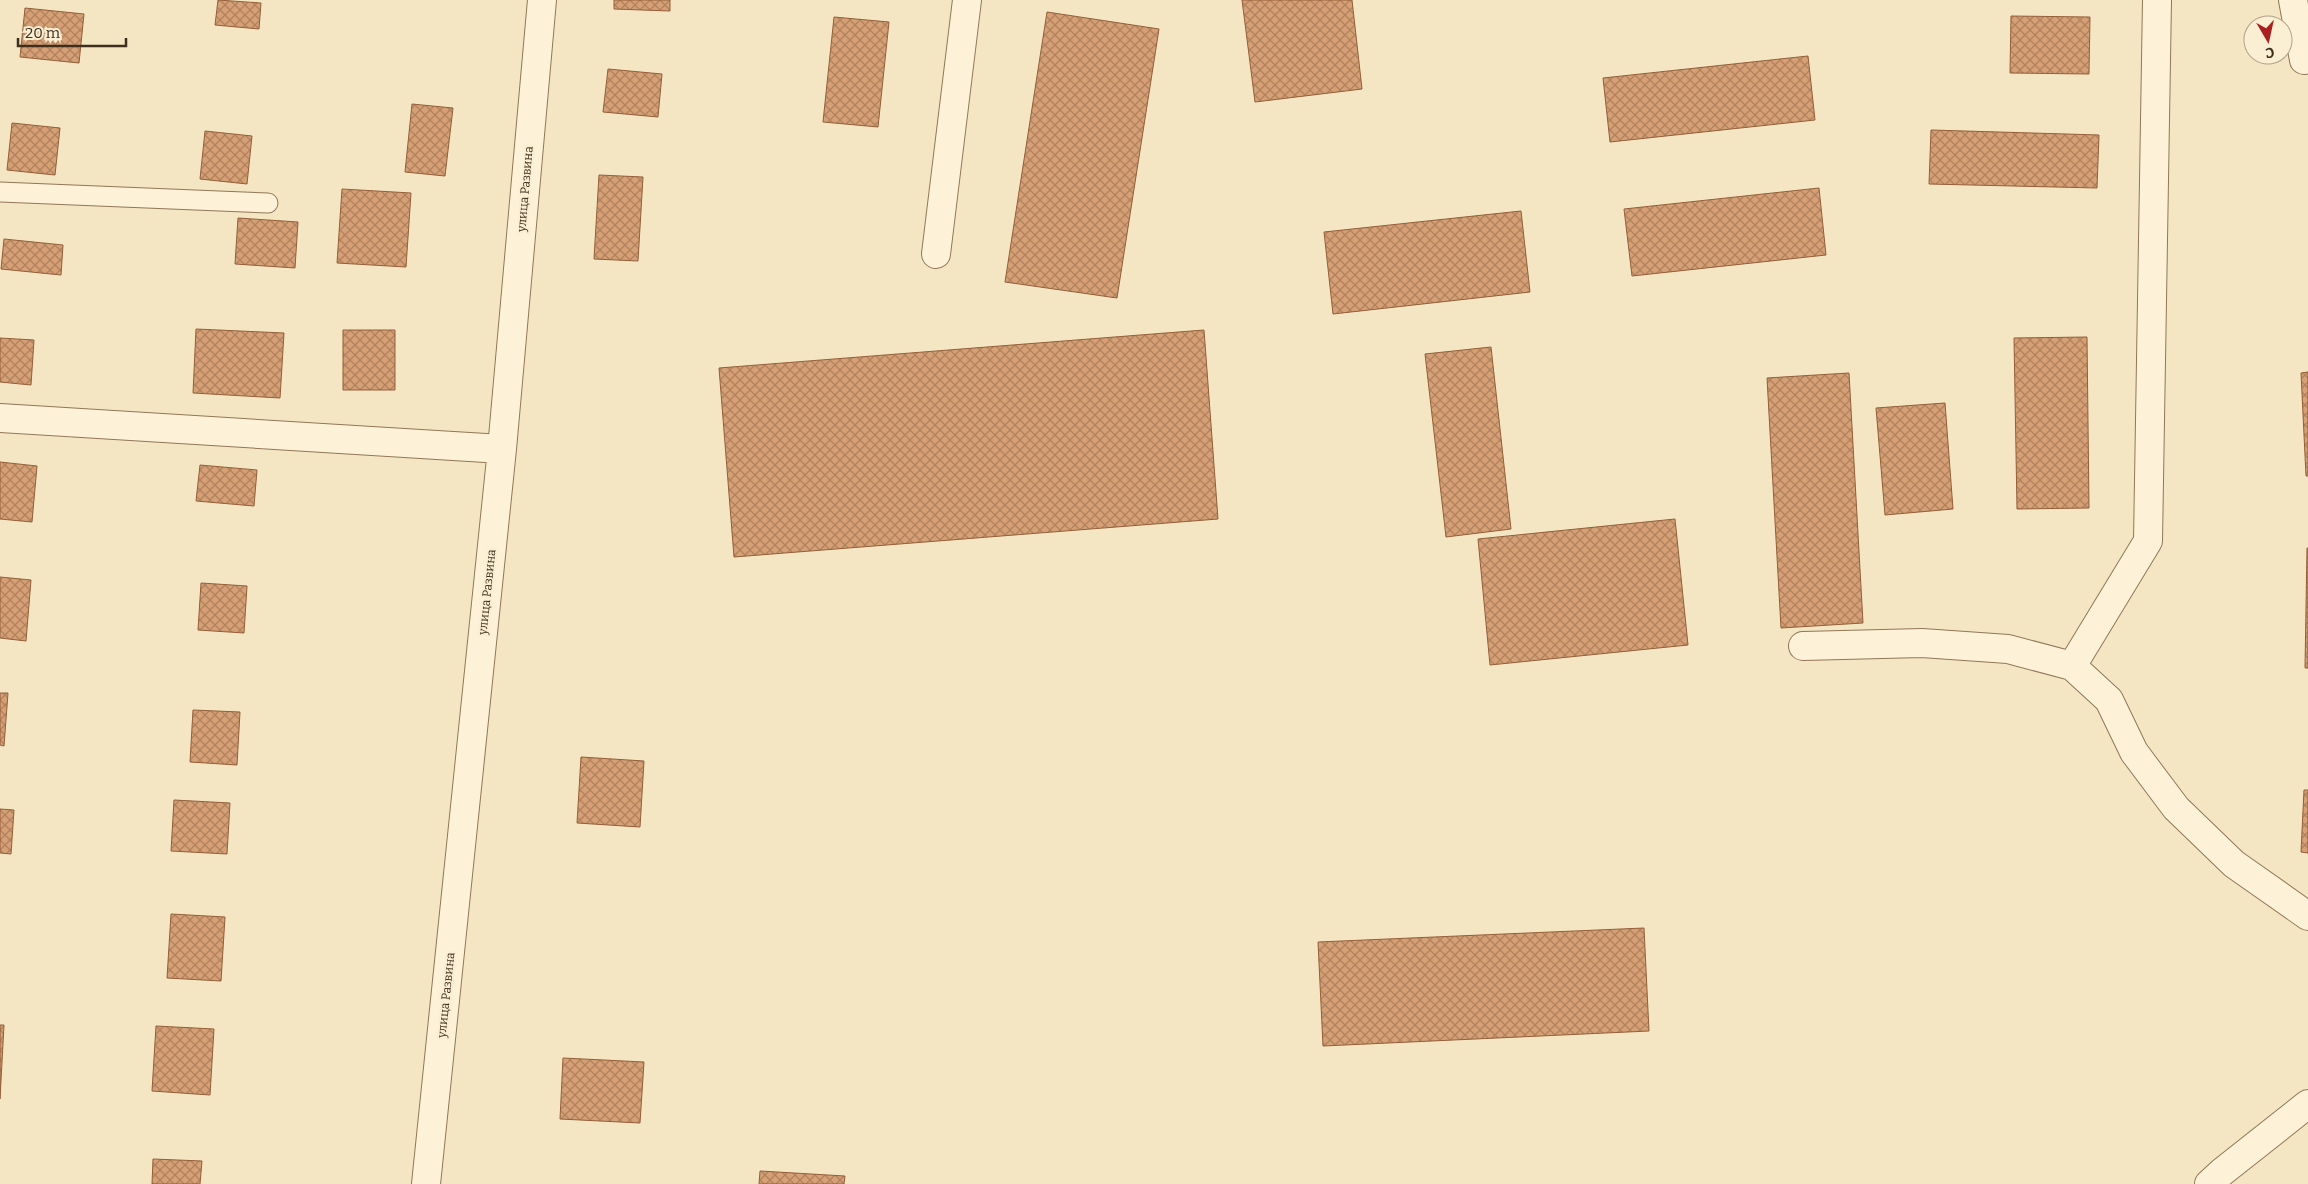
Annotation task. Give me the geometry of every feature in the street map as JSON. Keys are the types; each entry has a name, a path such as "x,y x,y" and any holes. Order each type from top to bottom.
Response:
{"street":[{"name":"улица Развина","path":"426,1184 502,449 542,0"},
{"path":"936,254 967,0"},
{"path":"2072,666 2148,541 2157,0"},
{"path":"2293,0 2304,60"},
{"path":"0,418 502,449"},
{"path":"1803,646 1922,643 2008,649 2072,666 2110,700 2134,752 2176,808 2234,864 2308,916"},
{"path":"2209,1184 2308,1104"}],"lane":[{"path":"0,192 268,203"}],"building":[{"path":"218,0 261,3 259,29 215,25"},
{"path":"614,0 670,0 670,11 614,9"},
{"path":"1242,0 1352,0 1362,89 1255,102"},
{"path":"25,8 84,14 79,63 20,57"},
{"path":"1047,12 1159,29 1117,298 1005,282"},
{"path":"2011,16 2090,17 2089,74 2010,73"},
{"path":"834,17 889,22 878,127 823,122"},
{"path":"1808,56 1815,120 1610,142 1603,78"},
{"path":"608,69 662,74 658,117 603,112"},
{"path":"412,104 453,108 445,176 405,172"},
{"path":"12,123 60,128 55,175 7,170"},
{"path":"1931,130 2099,135 2097,188 1929,184"},
{"path":"205,131 252,136 247,184 200,179"},
{"path":"599,175 643,177 638,261 594,259"},
{"path":"1819,188 1826,255 1632,276 1624,209"},
{"path":"342,189 411,193 406,267 337,263"},
{"path":"1521,211 1530,292 1333,314 1324,232"},
{"path":"238,218 298,222 295,268 235,264"},
{"path":"4,239 63,245 61,275 1,269"},
{"path":"196,329 284,333 280,398 193,393"},
{"path":"343,330 395,330 395,390 343,390"},
{"path":"1204,330 1218,519 734,557 719,368"},
{"path":"2087,337 2089,508 2017,509 2014,338"},
{"path":"0,338 34,340 31,385 0,382"},
{"path":"1491,347 1511,529 1446,537 1425,354"},
{"path":"2308,372 2308,476 2306,476 2301,373"},
{"path":"1849,373 1863,623 1781,628 1767,378"},
{"path":"1945,403 1953,509 1885,515 1876,408"},
{"path":"0,462 37,466 32,522 0,519"},
{"path":"200,465 257,470 254,506 196,501"},
{"path":"1675,519 1688,645 1490,665 1478,539"},
{"path":"2307,548 2308,668 2305,668"},
{"path":"0,577 31,580 26,641 0,638"},
{"path":"201,583 247,586 244,633 198,630"},
{"path":"0,693 8,693 4,746 0,745"},
{"path":"193,710 240,712 237,765 190,762"},
{"path":"581,757 644,761 640,827 577,823"},
{"path":"2304,790 2308,790 2308,853 2301,852"},
{"path":"174,800 230,803 227,854 171,851"},
{"path":"0,809 14,810 11,854 0,853"},
{"path":"171,914 225,917 221,981 167,978"},
{"path":"1644,928 1649,1031 1323,1046 1318,942"},
{"path":"0,1025 4,1025 0,1099"},
{"path":"156,1026 214,1029 210,1095 152,1091"},
{"path":"563,1058 644,1062 640,1123 560,1119"},
{"path":"153,1159 202,1161 200,1184 152,1184"},
{"path":"760,1171 845,1176 844,1184 759,1184"}]}
